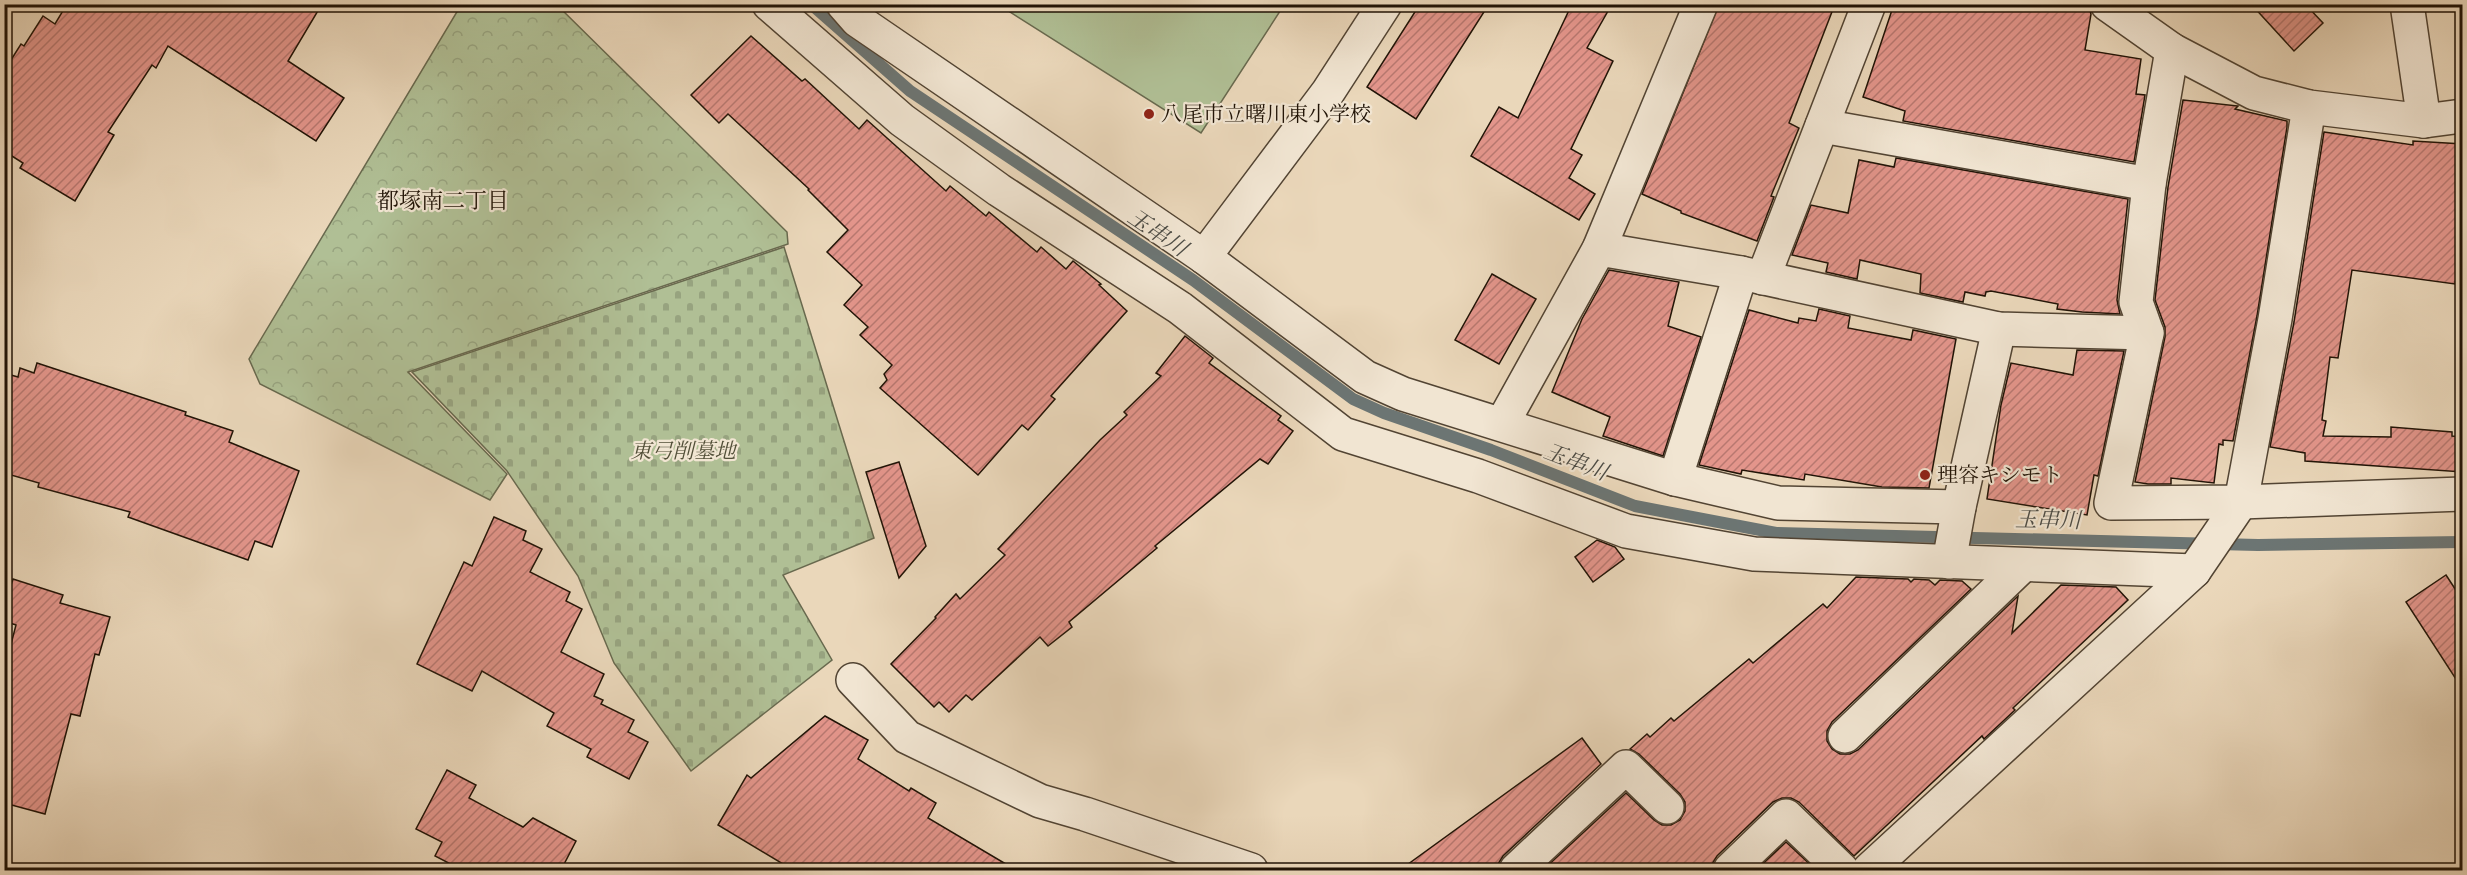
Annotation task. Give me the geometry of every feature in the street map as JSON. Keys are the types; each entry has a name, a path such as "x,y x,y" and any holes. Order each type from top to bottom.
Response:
{"street":[{"path":"769,4 902,120 999,190 1180,308 1343,434 1478,476 1626,531 1754,554 2194,571"},
{"path":"843,4 857,20 1204,257 1365,376 1403,394 1675,479 1778,502 1959,507"},
{"path":"1204,257 1328,92 1385,4"},
{"path":"1502,424 1599,249 1701,4"},
{"path":"1675,479 1752,276 1822,126 1869,4"},
{"path":"2107,4 2172,50 2254,93 2309,107 2424,121 2463,116"},
{"path":"2407,4 2424,121"},
{"path":"2172,50 2150,184 2136,302 2147,333 2111,503 2241,502 2463,494"},
{"path":"1869,870 2194,571 2241,502 2275,319 2309,107"},
{"path":"1822,126 2150,184"},
{"path":"1599,249 1752,276 1999,330 2147,333"},
{"path":"1949,562 1959,507 1999,330"},
{"path":"1845,736 2023,565"},
{"path":"853,680 907,737 1031,797 1251,870"},
{"path":"1516,870 1626,767 1667,807"},
{"path":"1730,870 1786,816 1842,870"}],"green space":[{"path":"461,5 557,5 787,232 788,244 408,372 507,474 490,500 260,384 249,359"},
{"path":"999,5 1284,5 1201,133"},
{"name":"東弓削墓地","path":"784,247 874,538 783,575 832,660 691,771 614,663 578,576 507,471 412,372"}],"building":[{"path":"67,4 322,4 288,61 344,98 316,141 168,46 156,68 152,65 108,132 114,135 75,201 20,168 23,163 4,151 4,71 21,44 24,46 43,16 55,24"},
{"path":"1420,4 1489,4 1416,119 1367,87"},
{"path":"1572,4 1612,4 1587,48 1613,61 1571,149 1582,155 1569,178 1595,194 1579,220 1471,156 1499,107 1518,118"},
{"path":"1719,4 1835,4 1789,123 1799,128 1771,196 1774,197 1757,241 1681,213 1642,194"},
{"path":"1894,4 2070,4 2089,8 2091,14 2085,50 2141,59 2136,94 2145,95 2134,162 1903,121 1905,111 1863,97"},
{"path":"2251,4 2305,4 2323,23 2294,51"},
{"path":"751,36 802,81 805,79 859,129 867,120 946,191 950,186 986,216 989,212 1037,252 1041,247 1066,269 1073,261 1101,284 1099,285 1127,311 1051,396 1055,399 1028,430 1022,425 978,475 880,388 887,380 884,374 892,365 860,335 868,327 844,305 862,285 827,252 848,230 809,189 728,114 719,123 691,95"},
{"path":"2183,100 2238,106 2235,109 2287,121 2287,127 2257,316 2233,441 2223,440 2223,445 2219,444 2214,483 2171,478 2171,484 2148,484 2135,482 2165,337 2165,327 2155,300 2168,187"},
{"path":"2324,132 2413,145 2413,141 2463,144 2463,279 2456,278 2455,284 2352,270 2338,358 2330,357 2322,420 2326,421 2323,436 2391,437 2391,427 2452,432 2452,436 2463,437 2463,472 2305,461 2305,453 2270,447 2294,322"},
{"path":"1896,158 2128,199 2117,300 2120,314 2057,309 2058,304 1991,291 1986,292 1985,296 1965,292 1963,302 1920,293 1921,274 1860,260 1857,279 1826,272 1828,263 1792,255 1811,205 1848,213 1859,160 1894,167"},
{"path":"1609,270 1679,282 1668,326 1701,337 1663,456 1603,436 1610,417 1552,392 1582,319"},
{"path":"1492,274 1536,299 1499,364 1455,340"},
{"path":"1819,309 1850,316 1848,328 1911,340 1913,330 1956,339 1929,488 1882,487 1805,474 1804,480 1742,470 1741,474 1699,465 1749,310 1798,323 1799,318 1816,321"},
{"path":"1185,336 1213,358 1209,363 1281,416 1278,420 1293,431 1268,464 1260,459 1155,546 1157,548 1069,622 1072,627 1048,646 1040,637 972,700 966,695 949,712 939,702 934,707 891,664 956,594 960,599 1005,555 998,549 1100,440 1127,415 1124,412 1161,376 1156,373"},
{"path":"2077,350 2124,351 2098,476 2094,475 2087,515 1987,499 2001,405 2011,363 2073,375"},
{"path":"37,363 186,412 185,415 233,431 229,442 299,471 272,547 255,541 248,560 128,517 130,512 38,487 39,483 4,473 4,373 18,377 20,368 34,373"},
{"path":"899,462 926,546 899,578 866,472"},
{"path":"494,517 526,531 523,540 542,549 530,572 570,592 566,601 582,609 561,652 604,674 594,696 603,700 601,704 634,720 628,732 648,742 629,779 587,757 591,749 547,726 554,713 482,671 472,691 417,664 464,562 472,566"},
{"path":"1597,540 1615,547 1624,559 1593,582 1575,557"},
{"path":"2446,575 2463,601 2463,690 2406,602"},
{"path":"1856,577 1908,579 1911,582 1914,579 1929,580 1935,585 1940,580 1962,581 1971,589 1832,722 1827,731 1827,741 1832,749 1840,754 1850,754 1858,750 2018,596 2012,633 2061,585 2116,587 2128,600 2013,708 2015,710 1984,739 1982,736 1854,856 1799,802 1791,798 1782,798 1773,802 1717,856 1712,864 1712,870 1543,870 1626,793 1662,825 1671,825 1680,820 1685,811 1685,802 1680,794 1639,754 1630,749 1647,734 1650,737 1671,718 1674,721 1749,659 1753,663 1823,604 1827,608"},
{"path":"13,579 63,595 60,603 110,617 99,655 95,654 80,716 71,714 45,814 4,803 4,671 16,625 4,621 4,606"},
{"path":"825,716 868,740 858,759 909,791 911,788 936,803 928,818 1016,870 793,870 718,825 747,775 751,778"},
{"path":"1582,738 1601,764 1503,856 1498,864 1498,870 1400,870"},
{"path":"447,770 476,785 469,798 523,827 533,818 576,841 561,870 462,870 435,856 442,842 416,829"},
{"path":"1786,842 1816,870 1756,870"}],"waterway":[{"name":"玉串川","path":"811,4 910,91 1193,280 1353,399 1384,413 1491,450 1635,506 1776,533 2258,545 2462,542"}],"place":[{"name":"八尾市立曙川東小学校","path":"1149,114"},
{"name":"理容キシモト","path":"1925,475"}],"district":[{"name":"都塚南二丁目","path":"443,200"}]}
